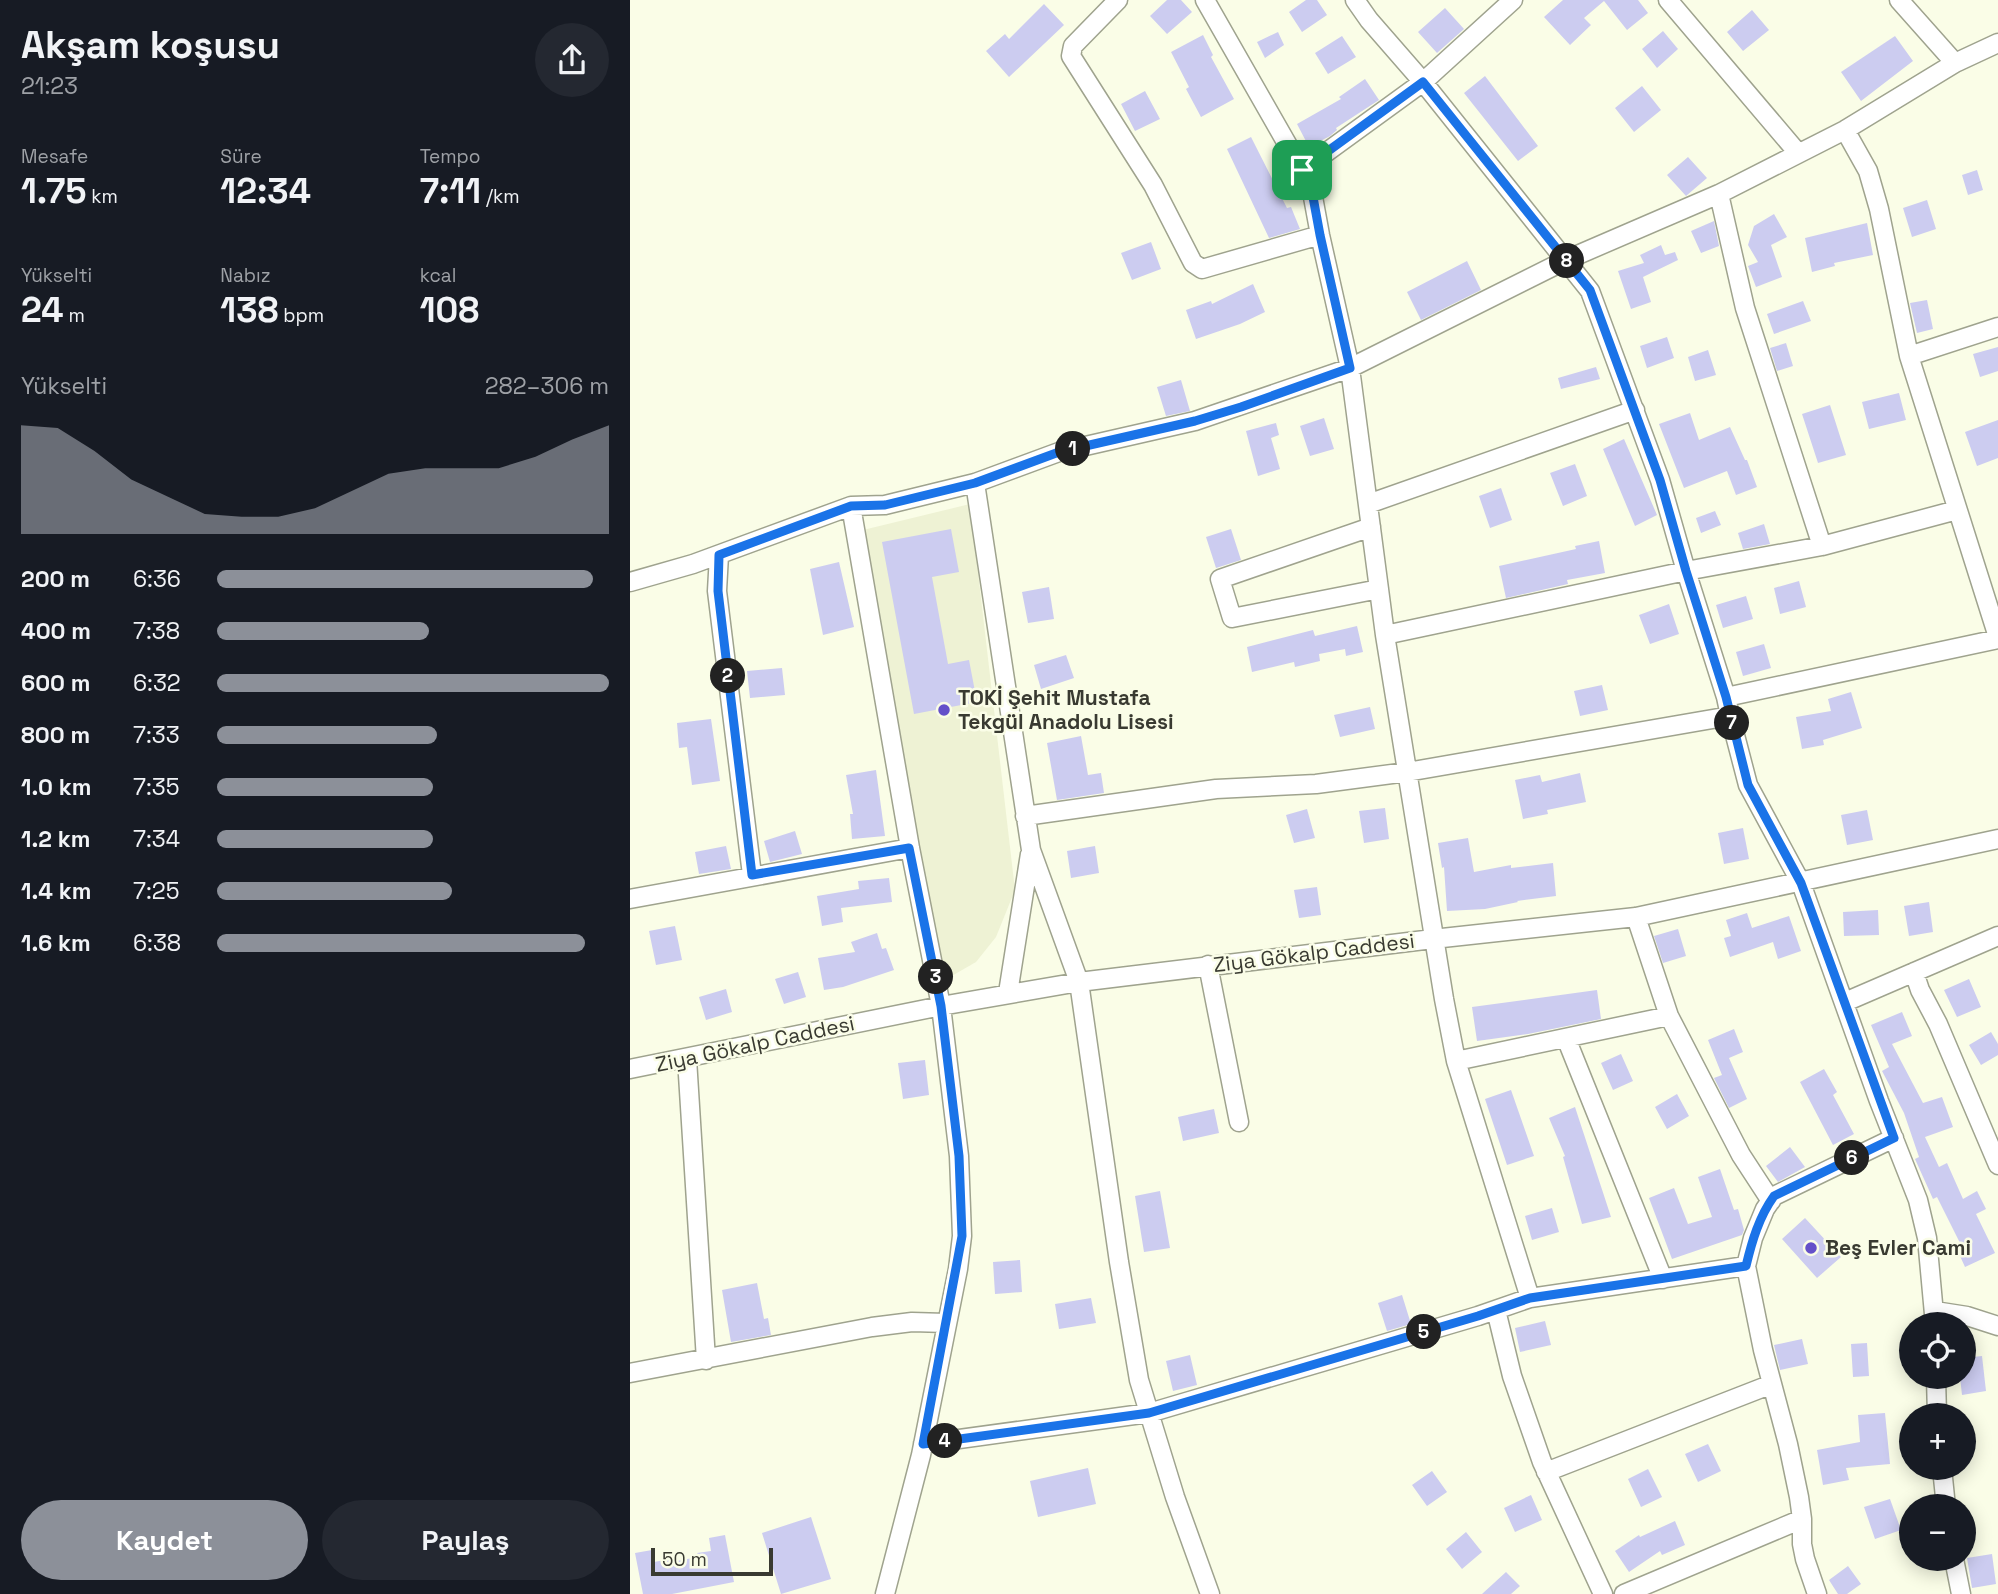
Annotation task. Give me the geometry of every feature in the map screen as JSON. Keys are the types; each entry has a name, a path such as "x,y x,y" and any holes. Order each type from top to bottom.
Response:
{"street":[{"path":"1118,0 1073,46 1071,56 1153,184 1193,262 1202,269 1320,235"},
{"path":"1206,0 1302,170 1313,197 1350,368 1385,635 1433,939 1456,1061 1530,1298"},
{"path":"1355,0 1590,290 1660,480 1726,697 1748,785 1801,883 1918,1200 1927,1238 1934,1312"},
{"path":"1302,170 1423,82 1513,0"},
{"path":"1668,0 1798,153"},
{"path":"1899,0 1955,63"},
{"path":"630,582 719,555 851,506 885,505 975,483 1059,452 1207,417 1350,368 1566,260 1720,194 1845,130 1955,63 1998,43"},
{"path":"1726,697 1998,638 1909,356 1879,209 1868,171 1845,130"},
{"path":"1720,194 1745,308 1822,546"},
{"path":"1909,356 1998,327"},
{"path":"1368,504 1635,410"},
{"path":"975,483 1031,850 1079,982 1119,1262 1139,1380 1175,1497 1210,1594"},
{"path":"851,506 909,848 941,1006 959,1156 962,1236 923,1444 885,1594"},
{"path":"1385,635 1686,571 1822,546 1956,510"},
{"path":"1371,527 1220,579 1232,618 1379,589"},
{"path":"719,555 718,591 752,875"},
{"path":"1026,816 1216,789 1316,784 1407,772 1730,716"},
{"name":"Ziya Gökalp Caddesi","path":"630,1069 1008,993 1079,982 1636,917 1998,839"},
{"path":"630,899 909,848"},
{"path":"1008,993 1031,850"},
{"path":"1636,917 1669,1016 1741,1154 1771,1201"},
{"path":"1845,1002 1998,936"},
{"path":"1208,965 1239,1122"},
{"path":"1914,972 1998,1165"},
{"path":"1456,1061 1669,1016"},
{"path":"1566,1038 1663,1279"},
{"path":"687,1059 706,1360"},
{"path":"1817,1594 1802,1544 1802,1519 1788,1444 1749,1289 1746,1266 1753,1238 1765,1209 1774,1196 1894,1138"},
{"path":"923,1444 1149,1413 1530,1298 1746,1266"},
{"path":"1496,1310 1512,1376 1546,1472 1603,1594"},
{"path":"1976,1317 1996,1320"},
{"path":"630,1373 872,1327 912,1322 946,1324"},
{"path":"1546,1472 1772,1384"},
{"path":"1623,1594 1802,1519"},
{"path":"1956,1571 1961,1594"}],"shaded area":[{"name":"TOKİ Şehit Mustafa Tekgül Anadolu Lisesi","path":"970,504 1015,890 996,937 976,962 943,981 863,530"}],"building":[{"path":"1167,0 1181,0 1192,12 1167,34 1150,16"},
{"path":"1306,0 1317,0 1327,15 1302,32 1289,12"},
{"path":"1563,0 1638,0 1648,13 1627,30 1604,1 1584,18 1591,25 1570,45 1544,17"},
{"path":"1044,4 1064,25 1009,77 986,51 1005,34 1009,39"},
{"path":"1445,8 1464,29 1437,53 1418,32"},
{"path":"1752,10 1769,30 1743,51 1727,32"},
{"path":"1663,31 1678,49 1657,68 1642,49"},
{"path":"1278,32 1284,45 1265,58 1257,42"},
{"path":"1203,35 1213,55 1211,57 1234,99 1201,117 1171,52"},
{"path":"1342,36 1356,57 1328,74 1315,53"},
{"path":"1895,36 1913,61 1861,101 1841,72"},
{"path":"1485,76 1538,146 1518,161 1464,93"},
{"path":"1365,79 1379,100 1336,128 1330,136 1309,147 1297,124 1341,99 1339,97"},
{"path":"1642,86 1661,110 1634,132 1615,108"},
{"path":"1145,91 1160,119 1135,131 1121,104"},
{"path":"1251,137 1287,208 1291,207 1300,229 1269,238 1227,149"},
{"path":"1688,157 1707,178 1686,196 1667,175"},
{"path":"1977,170 1983,190 1968,195 1962,175"},
{"path":"1927,200 1936,229 1912,237 1903,208"},
{"path":"1774,214 1787,237 1771,245 1782,277 1756,287 1748,266 1758,262 1748,245 1754,226"},
{"path":"1714,221 1719,246 1701,253 1691,231"},
{"path":"1867,223 1873,255 1834,263 1835,266 1812,272 1805,238"},
{"path":"1151,242 1161,269 1132,280 1121,253"},
{"path":"1661,245 1665,255 1675,252 1678,260 1643,277 1651,302 1631,309 1618,271 1644,263 1640,255"},
{"path":"1467,261 1481,290 1421,320 1407,292"},
{"path":"1253,284 1265,312 1196,339 1186,310 1211,301 1212,304"},
{"path":"1927,300 1933,329 1917,333 1910,303"},
{"path":"1803,301 1811,321 1774,334 1767,314"},
{"path":"1667,337 1674,358 1647,368 1640,346"},
{"path":"1786,343 1793,366 1777,371 1770,348"},
{"path":"1998,347 1998,371 1980,377 1973,354"},
{"path":"1708,350 1716,375 1695,381 1688,357"},
{"path":"1596,367 1600,379 1561,389 1558,378"},
{"path":"1181,380 1190,411 1166,416 1157,387"},
{"path":"1899,393 1906,420 1869,429 1862,402"},
{"path":"1830,405 1846,455 1818,463 1802,414"},
{"path":"1690,413 1699,440 1730,427 1757,487 1736,495 1727,471 1684,488 1659,424"},
{"path":"1324,418 1334,449 1310,456 1300,426"},
{"path":"1998,420 1998,458 1977,466 1965,432"},
{"path":"1276,423 1279,435 1271,438 1280,469 1258,476 1246,431"},
{"path":"1624,439 1657,515 1635,526 1603,449"},
{"path":"1575,464 1587,496 1563,506 1550,473"},
{"path":"1501,488 1512,520 1490,528 1479,496"},
{"path":"1715,511 1721,525 1701,533 1696,518"},
{"path":"1764,524 1770,544 1743,549 1738,533"},
{"path":"951,529 959,572 932,577 948,664 969,660 977,702 914,714 882,542"},
{"path":"1231,529 1241,560 1216,568 1206,537"},
{"path":"1599,541 1605,573 1567,580 1568,584 1506,598 1499,566 1576,549 1575,546"},
{"path":"839,562 854,627 823,635 810,569"},
{"path":"1799,581 1806,607 1780,614 1774,588"},
{"path":"1049,587 1054,619 1028,623 1022,592"},
{"path":"1746,596 1753,619 1723,628 1716,605"},
{"path":"1669,604 1679,634 1650,644 1639,615"},
{"path":"1357,626 1363,652 1346,656 1345,649 1319,654 1320,661 1295,667 1294,662 1252,672 1247,647 1313,630 1315,636"},
{"path":"1764,644 1771,668 1743,676 1736,652"},
{"path":"1066,655 1074,678 1041,689 1034,665"},
{"path":"782,668 785,695 750,698 747,671"},
{"path":"1602,685 1608,710 1580,716 1574,691"},
{"path":"1851,692 1862,728 1823,740 1824,745 1802,749 1796,717 1831,711 1828,699"},
{"path":"1370,707 1375,729 1340,737 1334,715"},
{"path":"711,719 720,781 692,785 687,747 679,748 677,723"},
{"path":"1081,736 1088,775 1101,773 1104,793 1057,800 1047,743"},
{"path":"876,770 885,836 852,839 850,814 853,814 846,775"},
{"path":"1580,773 1586,802 1547,810 1548,814 1523,819 1515,780 1540,775 1542,782"},
{"path":"1385,808 1389,839 1364,843 1359,811"},
{"path":"1307,809 1315,838 1294,843 1286,815"},
{"path":"1867,810 1873,840 1847,845 1841,815"},
{"path":"1743,828 1749,859 1724,864 1718,833"},
{"path":"795,831 802,854 770,862 764,841"},
{"path":"1468,838 1474,872 1511,865 1511,868 1553,863 1556,896 1517,901 1485,909 1447,911 1444,867 1442,868 1438,843"},
{"path":"726,846 731,869 699,874 695,852"},
{"path":"1095,846 1099,873 1071,878 1067,851"},
{"path":"889,878 892,902 841,908 843,922 822,926 817,896 859,889 858,881"},
{"path":"1317,887 1321,915 1299,918 1294,890"},
{"path":"1929,902 1933,932 1909,936 1904,906"},
{"path":"1878,910 1879,935 1844,936 1843,912"},
{"path":"1747,913 1752,928 1789,916 1801,951 1778,959 1773,942 1730,957 1724,938 1731,936 1726,920"},
{"path":"675,926 682,960 656,965 649,931"},
{"path":"1678,929 1686,956 1663,963 1654,936"},
{"path":"877,933 882,949 886,948 894,970 843,987 824,990 818,958 855,952 851,942"},
{"path":"798,972 806,997 784,1004 775,979"},
{"path":"1969,979 1981,1007 1957,1017 1944,990"},
{"path":"726,989 732,1012 706,1020 699,997"},
{"path":"1597,990 1601,1019 1477,1041 1472,1007"},
{"path":"1902,1012 1912,1036 1892,1044 1923,1103 1942,1097 1953,1127 1925,1137 1939,1167 1947,1163 1963,1199 1977,1191 1986,1209 1976,1214 1995,1253 1965,1267 1955,1245 1960,1243 1937,1197 1933,1199 1915,1159 1919,1157 1904,1113 1882,1071 1889,1067 1871,1025"},
{"path":"1734,1029 1743,1052 1729,1058 1747,1099 1729,1108 1714,1078 1722,1075 1708,1040"},
{"path":"1991,1032 1998,1044 1998,1055 1981,1065 1969,1045"},
{"path":"1621,1054 1633,1081 1613,1090 1601,1063"},
{"path":"925,1060 929,1095 903,1099 898,1063"},
{"path":"1824,1069 1837,1092 1833,1095 1854,1134 1833,1145 1800,1082"},
{"path":"1511,1090 1534,1156 1507,1165 1485,1099"},
{"path":"1677,1094 1689,1116 1667,1129 1655,1107"},
{"path":"1575,1107 1611,1217 1582,1224 1563,1157 1565,1156 1549,1118"},
{"path":"1214,1109 1219,1133 1183,1141 1178,1117"},
{"path":"1790,1147 1805,1167 1778,1182 1766,1166"},
{"path":"1720,1169 1734,1210 1738,1209 1744,1230 1742,1235 1672,1259 1649,1198 1674,1188 1688,1224 1712,1217 1698,1177"},
{"path":"1160,1191 1170,1248 1144,1252 1135,1196"},
{"path":"1552,1208 1559,1232 1532,1240 1525,1216"},
{"name":"Beş Evler Cami","path":"1805,1218 1841,1257 1817,1278 1782,1239"},
{"path":"1020,1260 1022,1292 995,1294 993,1262"},
{"path":"757,1283 764,1319 768,1318 771,1335 731,1342 722,1290"},
{"path":"1402,1295 1411,1324 1387,1331 1378,1303"},
{"path":"1091,1298 1096,1323 1059,1329 1055,1304"},
{"path":"1545,1321 1551,1345 1520,1352 1515,1328"},
{"path":"1802,1339 1808,1364 1780,1370 1774,1345"},
{"path":"1867,1343 1869,1376 1853,1377 1851,1344"},
{"path":"1190,1355 1197,1385 1173,1391 1166,1361"},
{"path":"1982,1356 1986,1391 1962,1395 1961,1389 1976,1389 1976,1357"},
{"path":"1885,1413 1890,1464 1846,1468 1849,1480 1823,1485 1817,1450 1860,1442 1858,1415"},
{"path":"1708,1444 1721,1471 1698,1482 1685,1454"},
{"path":"1088,1468 1096,1504 1038,1517 1030,1481"},
{"path":"1648,1469 1662,1497 1641,1507 1628,1479"},
{"path":"1432,1471 1447,1492 1427,1506 1412,1485"},
{"path":"1531,1495 1542,1520 1515,1532 1504,1508"},
{"path":"1890,1499 1899,1531 1875,1539 1864,1507"},
{"path":"811,1517 831,1579 781,1594 762,1533"},
{"path":"1675,1521 1685,1545 1662,1555 1660,1551 1629,1572 1615,1551 1639,1535 1640,1537"},
{"path":"1466,1532 1482,1552 1462,1569 1446,1549"},
{"path":"725,1535 734,1582 672,1594 643,1594 635,1553 652,1550 654,1562 698,1557 697,1553 711,1551 709,1538"},
{"path":"1992,1554 1996,1584 1972,1588 1969,1571 1976,1571 1976,1557"},
{"path":"1848,1566 1861,1584 1847,1594 1838,1594 1829,1580"},
{"path":"1506,1572 1520,1586 1511,1594 1482,1594"}],"place":[{"name":"TOKİ Şehit Mustafa Tekgül Anadolu Lisesi","path":"944,710"},
{"name":"Beş Evler Cami","path":"1811,1248"}],"route":[{"path":"1423,82 1590,290 1660,480 1726,697 1748,785 1801,883 1894,1138 1774,1196 1765,1209 1753,1238 1746,1266 1530,1298 1478,1316 1149,1413 923,1444 958,1269 962,1236 959,1156 941,1006 909,848 752,875 718,591 719,555 851,506 885,505 975,483 1059,452 1195,421 1241,407 1350,368 1313,197 1302,170 1423,82"}]}
